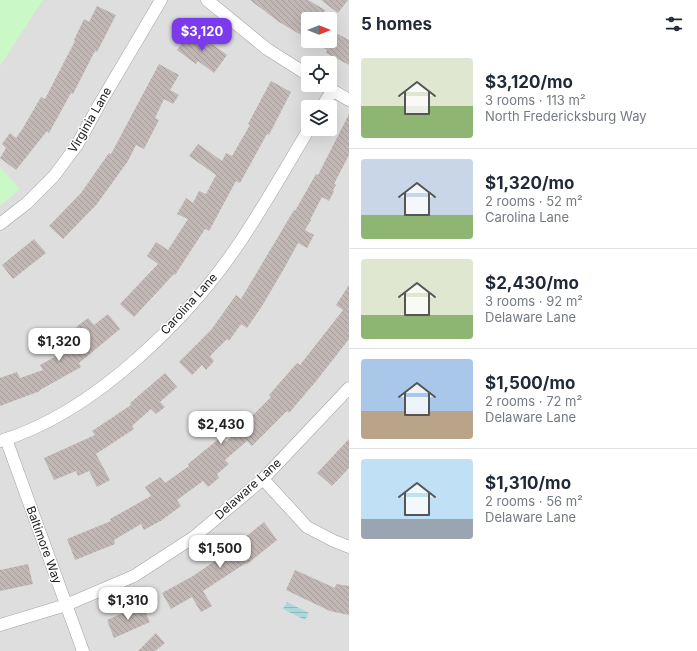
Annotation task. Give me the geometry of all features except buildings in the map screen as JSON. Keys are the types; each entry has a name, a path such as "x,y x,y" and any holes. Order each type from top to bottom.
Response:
{"street":[{"name":"Virginia Lane","path":"0,224 27,203 54,176 77,145 99,104 161,0"},
{"path":"207,0 267,49 301,71"},
{"path":"334,92 349,100"},
{"name":"Carolina Lane","path":"3,440 66,412 108,382 145,351 180,317 216,274 245,234 305,136"},
{"name":"Delaware Lane","path":"0,626 66,605 134,576 194,537 263,479 349,388"},
{"name":"Baltimore Way","path":"3,440 83,651"},
{"path":"263,479 307,527 334,541 349,546"}],"shaded area":[{"path":"0,0 349,0 349,651 0,651"}],"green space":[{"path":"0,0 43,0 0,66"},
{"path":"0,167 20,189 0,206"}],"water":[{"path":"287,602 309,613 305,620 283,609"}]}
